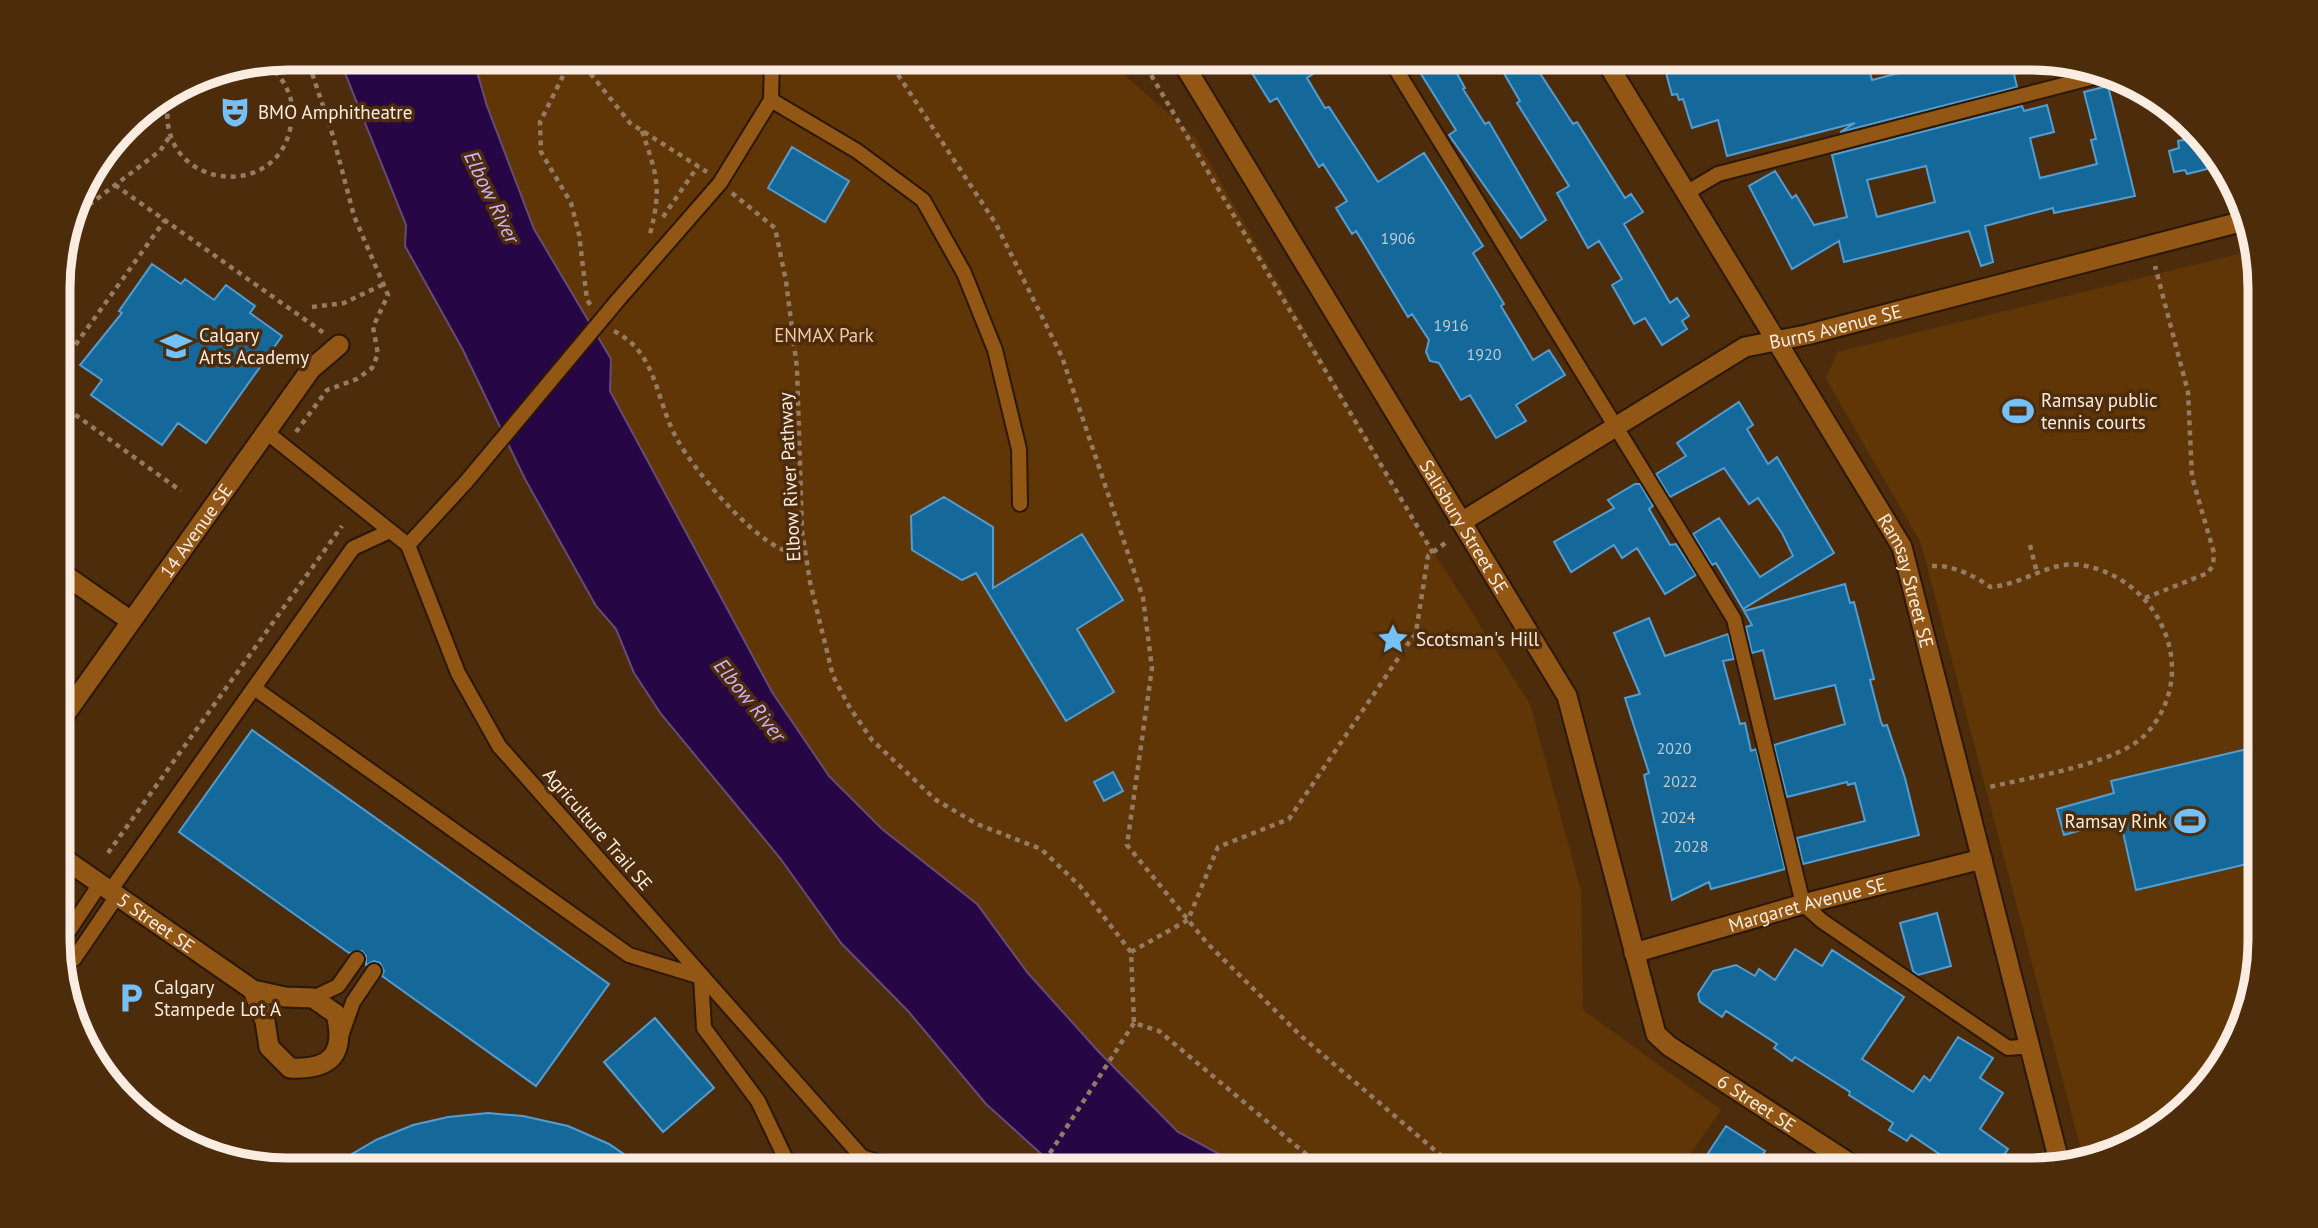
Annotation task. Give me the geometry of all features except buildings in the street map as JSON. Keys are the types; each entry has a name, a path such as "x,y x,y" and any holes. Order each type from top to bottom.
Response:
{"street":[{"name":"Salisbury Street SE","path":"1187,70 1464,521 1567,696 1656,1034"},
{"name":"Ramsay Street SE","path":"1611,70 1902,547 2032,1046 2058,1156"},
{"name":"Burns Avenue SE","path":"1464,521 1745,347 2237,223"},
{"name":"14 Avenue SE","path":"70,707 310,369 338,345"},
{"path":"70,579 131,621"},
{"name":"Margaret Avenue SE","path":"1634,953 1803,904 1982,859"},
{"name":"5 Street SE","path":"70,863 253,990 285,997 313,998"},
{"path":"253,990 265,1021 269,1046 290,1068 315,1069 333,1057 341,1036 336,1014 313,998"},
{"name":"6 Street SE","path":"1656,1034 1669,1046 1842,1158"}],"lane":[{"path":"265,431 408,545 466,482 720,183 771,100 772,70"},
{"path":"1397,70 1734,619 1803,904 1822,922 2008,1048 2032,1046"},
{"path":"1686,193 1718,174 2090,78"},
{"path":"771,100 857,151 923,200 964,273 995,350 1019,449 1020,504"},
{"path":"70,933 109,890 353,548 390,531"},
{"name":"Agriculture Trail SE","path":"408,545 458,673 499,746 860,1158"},
{"path":"254,688 629,955 701,977 704,1028 758,1101 785,1158"},
{"path":"74,959 109,890"},
{"path":"313,998 338,986 357,959"},
{"path":"341,1036 353,1002 374,971"}],"path":[{"path":"285,447 327,390 357,379 372,368 378,354 373,327 388,295 354,216 334,136 311,70"},
{"path":"566,70 540,122 541,152 571,202 579,234 586,300 593,309"},
{"name":"Elbow River Pathway","path":"588,70 630,123 698,166 775,228 786,281 797,368 805,553 833,676 850,708 872,740 936,800 977,824 1041,849 1080,886 1131,952"},
{"path":"895,70 996,224 1062,356 1118,520 1145,610 1152,668 1127,845 1188,920 1301,1036 1444,1158"},
{"path":"1148,70 1433,553"},
{"path":"168,107 166,116 170,136 179,154 194,168 213,176 234,178 253,173 271,163 285,146 292,126 292,105 285,84 273,71"},
{"path":"641,130 654,167 659,200 649,237 698,166"},
{"path":"86,207 160,151 170,136"},
{"path":"115,185 338,345"},
{"path":"70,352 165,220"},
{"path":"2145,597 2207,573 2213,565 2214,553 2192,477 2188,392 2155,265"},
{"path":"312,307 344,303 384,284"},
{"path":"607,327 631,339 649,364 676,439 714,489 752,530 781,550 805,553"},
{"path":"70,411 180,491"},
{"path":"108,853 342,526"},
{"path":"1047,1158 1134,1023 1131,952 1188,920 1218,847 1289,819 1416,632 1428,556 1449,541"},
{"path":"2030,545 2038,573"},
{"path":"1932,566 1944,565 1980,579 1990,587 2023,582 2061,565 2081,565 2122,581 2145,597 2169,636 2169,695 2144,735 2116,755 1990,787"},
{"path":"1134,1023 1159,1031 1311,1158"}],"green space":[{"name":"ENMAX Park","path":"476,70 1119,70 1195,137 1416,524 1530,704 1581,891 1583,1010 1721,1110 1687,1158 1227,1158 1178,1132 1098,1051 1027,972 977,904 882,829 829,776 772,692 610,391 611,359 534,229 487,106"},
{"path":"2245,252 2248,288 2248,940 2244,983 2226,1037 2194,1084 2174,1104 2151,1121 2127,1136 2100,1146 2082,1151 1921,543 1826,379 1837,352"}],"water":[{"name":"Elbow River","path":"344,70 476,70 487,106 534,229 611,359 610,391 772,692 829,776 882,829 977,904 1027,972 1098,1051 1178,1132 1227,1158 1046,1158 986,1104 908,1011 841,943 780,858 661,714 634,673 616,629 596,606 525,479 463,350 405,246 406,225"}],"place":[{"name":"BMO Amphitheatre","path":"235,112"},
{"name":"Calgary Arts Academy","path":"176,346"},
{"name":"Ramsay public tennis courts","path":"2018,411"},
{"name":"Scotsman's Hill","path":"1393,639"},
{"name":"Ramsay Rink","path":"2190,821"},
{"name":"Calgary Stampede Lot A","path":"131,998"}]}
